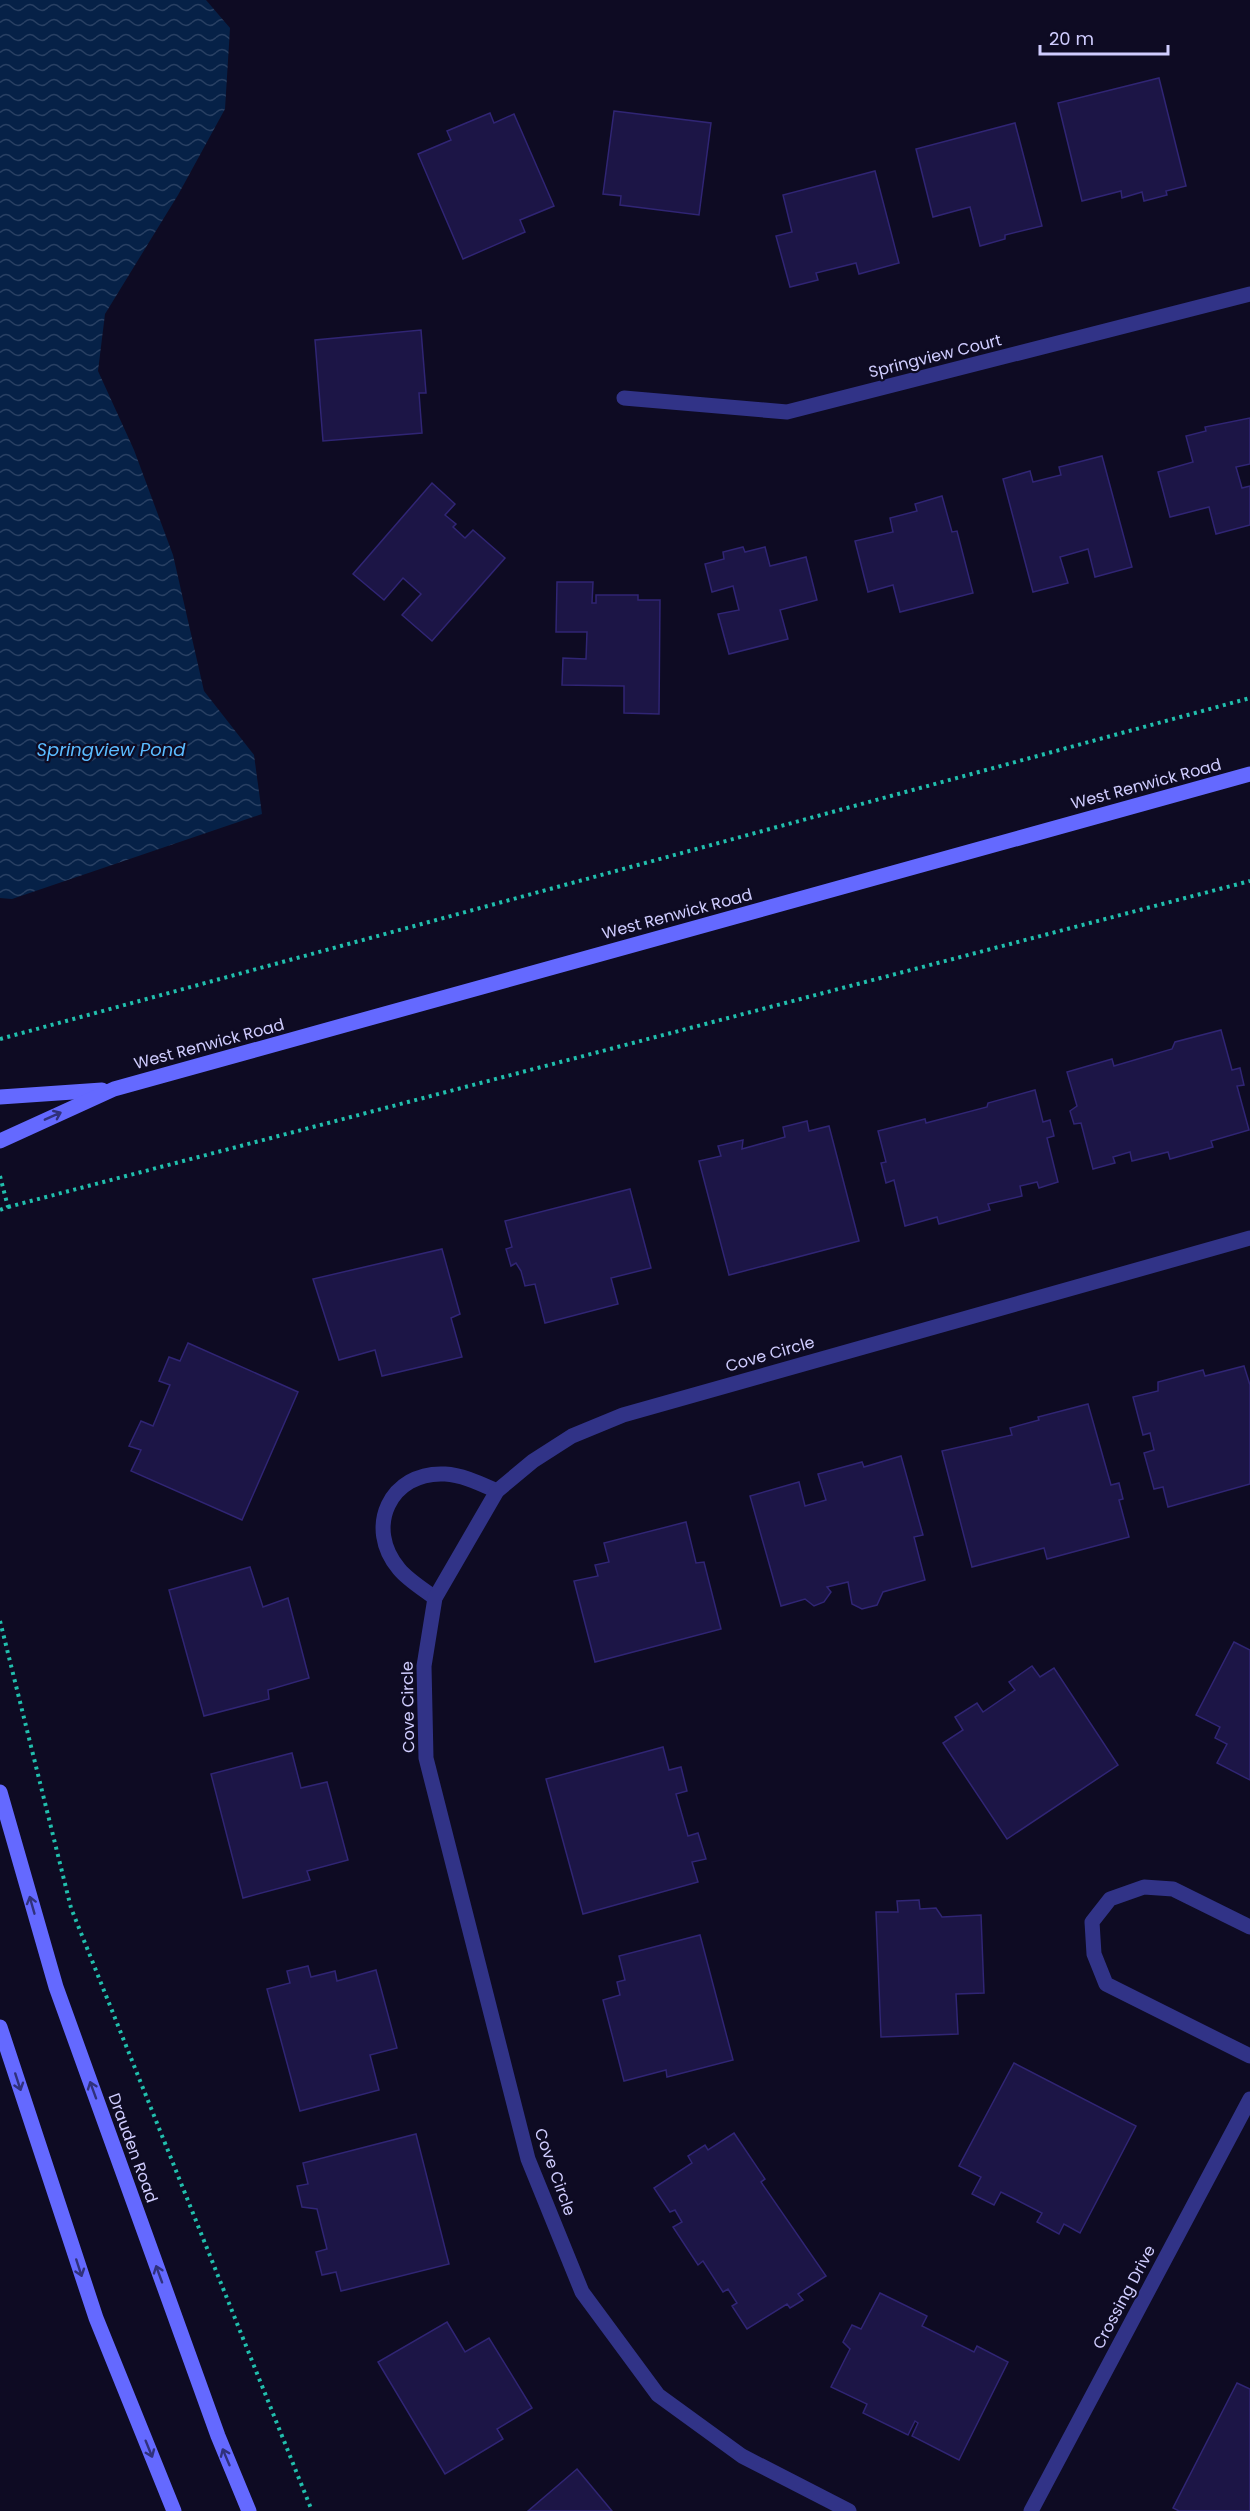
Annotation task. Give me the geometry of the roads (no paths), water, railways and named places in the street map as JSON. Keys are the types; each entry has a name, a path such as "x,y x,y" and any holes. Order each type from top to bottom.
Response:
{"street":[{"name":"Springview Court","path":"624,398 787,412 1250,294"},
{"name":"West Renwick Road","path":"0,1141 114,1089 1250,774"},
{"name":"West Renwick Road","path":"0,1097 114,1089"},
{"name":"Cove Circle","path":"849,2511 742,2456 657,2395 582,2292 528,2159 426,1758 423,1666 435,1598 497,1491 533,1461 572,1436 623,1414 1250,1238"},
{"path":"435,1598 399,1570 388,1553 383,1536 384,1512 394,1495 406,1483 426,1476 446,1474 470,1480 497,1491"},
{"name":"Drauden Road","path":"0,1792 56,1987 218,2436 249,2511"},
{"path":"1250,1927 1173,1889 1144,1887 1110,1899 1092,1922 1094,1954 1106,1984 1250,2056"},
{"path":"0,2027 96,2319 174,2511"},
{"name":"Crossing Drive","path":"1031,2511 1250,2099"}],"water":[{"name":"Springview Pond","path":"0,0 206,0 230,28 225,109 178,195 105,314 98,371 134,450 173,555 204,691 254,755 262,814 12,899 0,898"}]}
